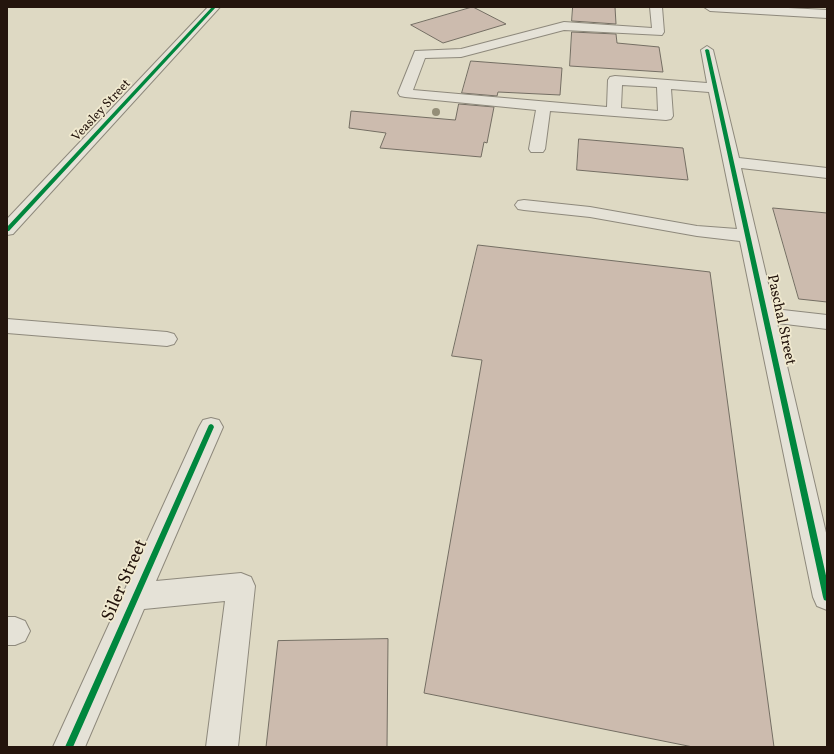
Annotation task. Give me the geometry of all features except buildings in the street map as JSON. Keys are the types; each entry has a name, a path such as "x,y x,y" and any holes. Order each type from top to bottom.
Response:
{"street":[{"name":"Veasley Street","path":"7,230 214,7"},
{"path":"656,7 658,32 564,26 461,53 420,54 406,93 666,116 664,84"},
{"path":"710,7 827,14"},
{"name":"Paschal Street","path":"707,50 826,590"},
{"path":"614,112 615,80 716,88"},
{"path":"537,149 544,106"},
{"path":"732,162 827,173"},
{"path":"524,205 590,212 697,230 748,236"},
{"path":"765,315 827,322"},
{"path":"7,326 167,339"},
{"name":"Siler Street","path":"69,747 211,427"},
{"path":"135,597 241,586 222,747"}],"cycle path":[{"path":"7,230 214,7"},
{"path":"707,50 827,597"},
{"path":"69,747 211,427"}]}
